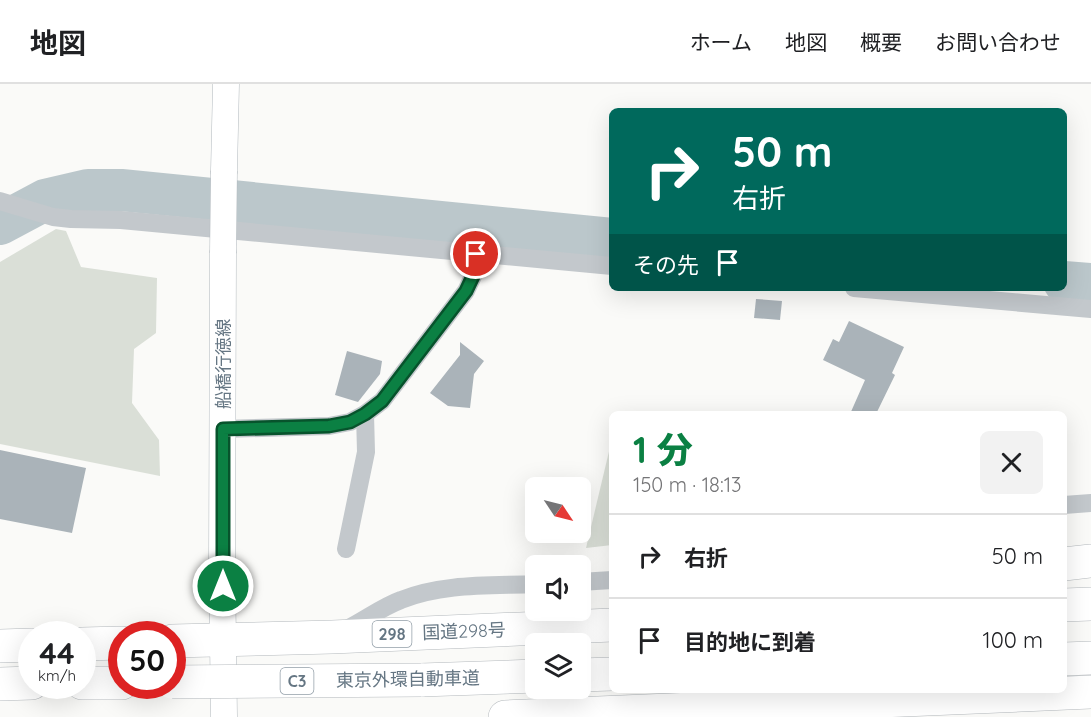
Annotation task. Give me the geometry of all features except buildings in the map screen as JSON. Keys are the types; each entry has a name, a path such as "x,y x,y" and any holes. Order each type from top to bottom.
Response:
{"highway":[{"path":"1067,564 1091,561"},
{"path":"1067,605 1091,604"},
{"name":"国道298号","path":"186,641 332,637 605,624"},
{"path":"0,646 18,645"},
{"path":"1067,659 1091,658"},
{"path":"591,675 609,674"},
{"name":"東京外環自動車道","path":"186,682 422,680 525,676"},
{"path":"0,684 18,683"},
{"path":"505,717 1091,692"}],"main road":[{"name":"船橋行徳線","path":"224,717 223,252 226,86"}],"street":[{"path":"0,201 53,217 71,219 121,220 609,266"},
{"path":"223,429 329,426 350,422 365,414 382,401 466,291 474,274 476,254"},
{"path":"888,291 1091,309"},
{"path":"346,549 366,452 365,414"},
{"path":"1067,505 1091,503"},
{"path":"591,581 609,580"},
{"path":"332,637 398,601 422,593 445,588 525,584"}],"shaded area":[{"path":"56,229 66,231 81,267 157,278 156,333 134,349 132,403 159,440 160,476 0,444 0,262"},
{"path":"609,451 609,545 586,548 587,543 591,543 591,527"}],"waterway":[{"path":"0,224 45,200 88,190 121,190 609,239"},
{"path":"1067,282 1091,284"}],"route":[{"path":"223,586 223,429 329,426 350,422 365,414 382,401 466,291 474,274 476,254"}]}
